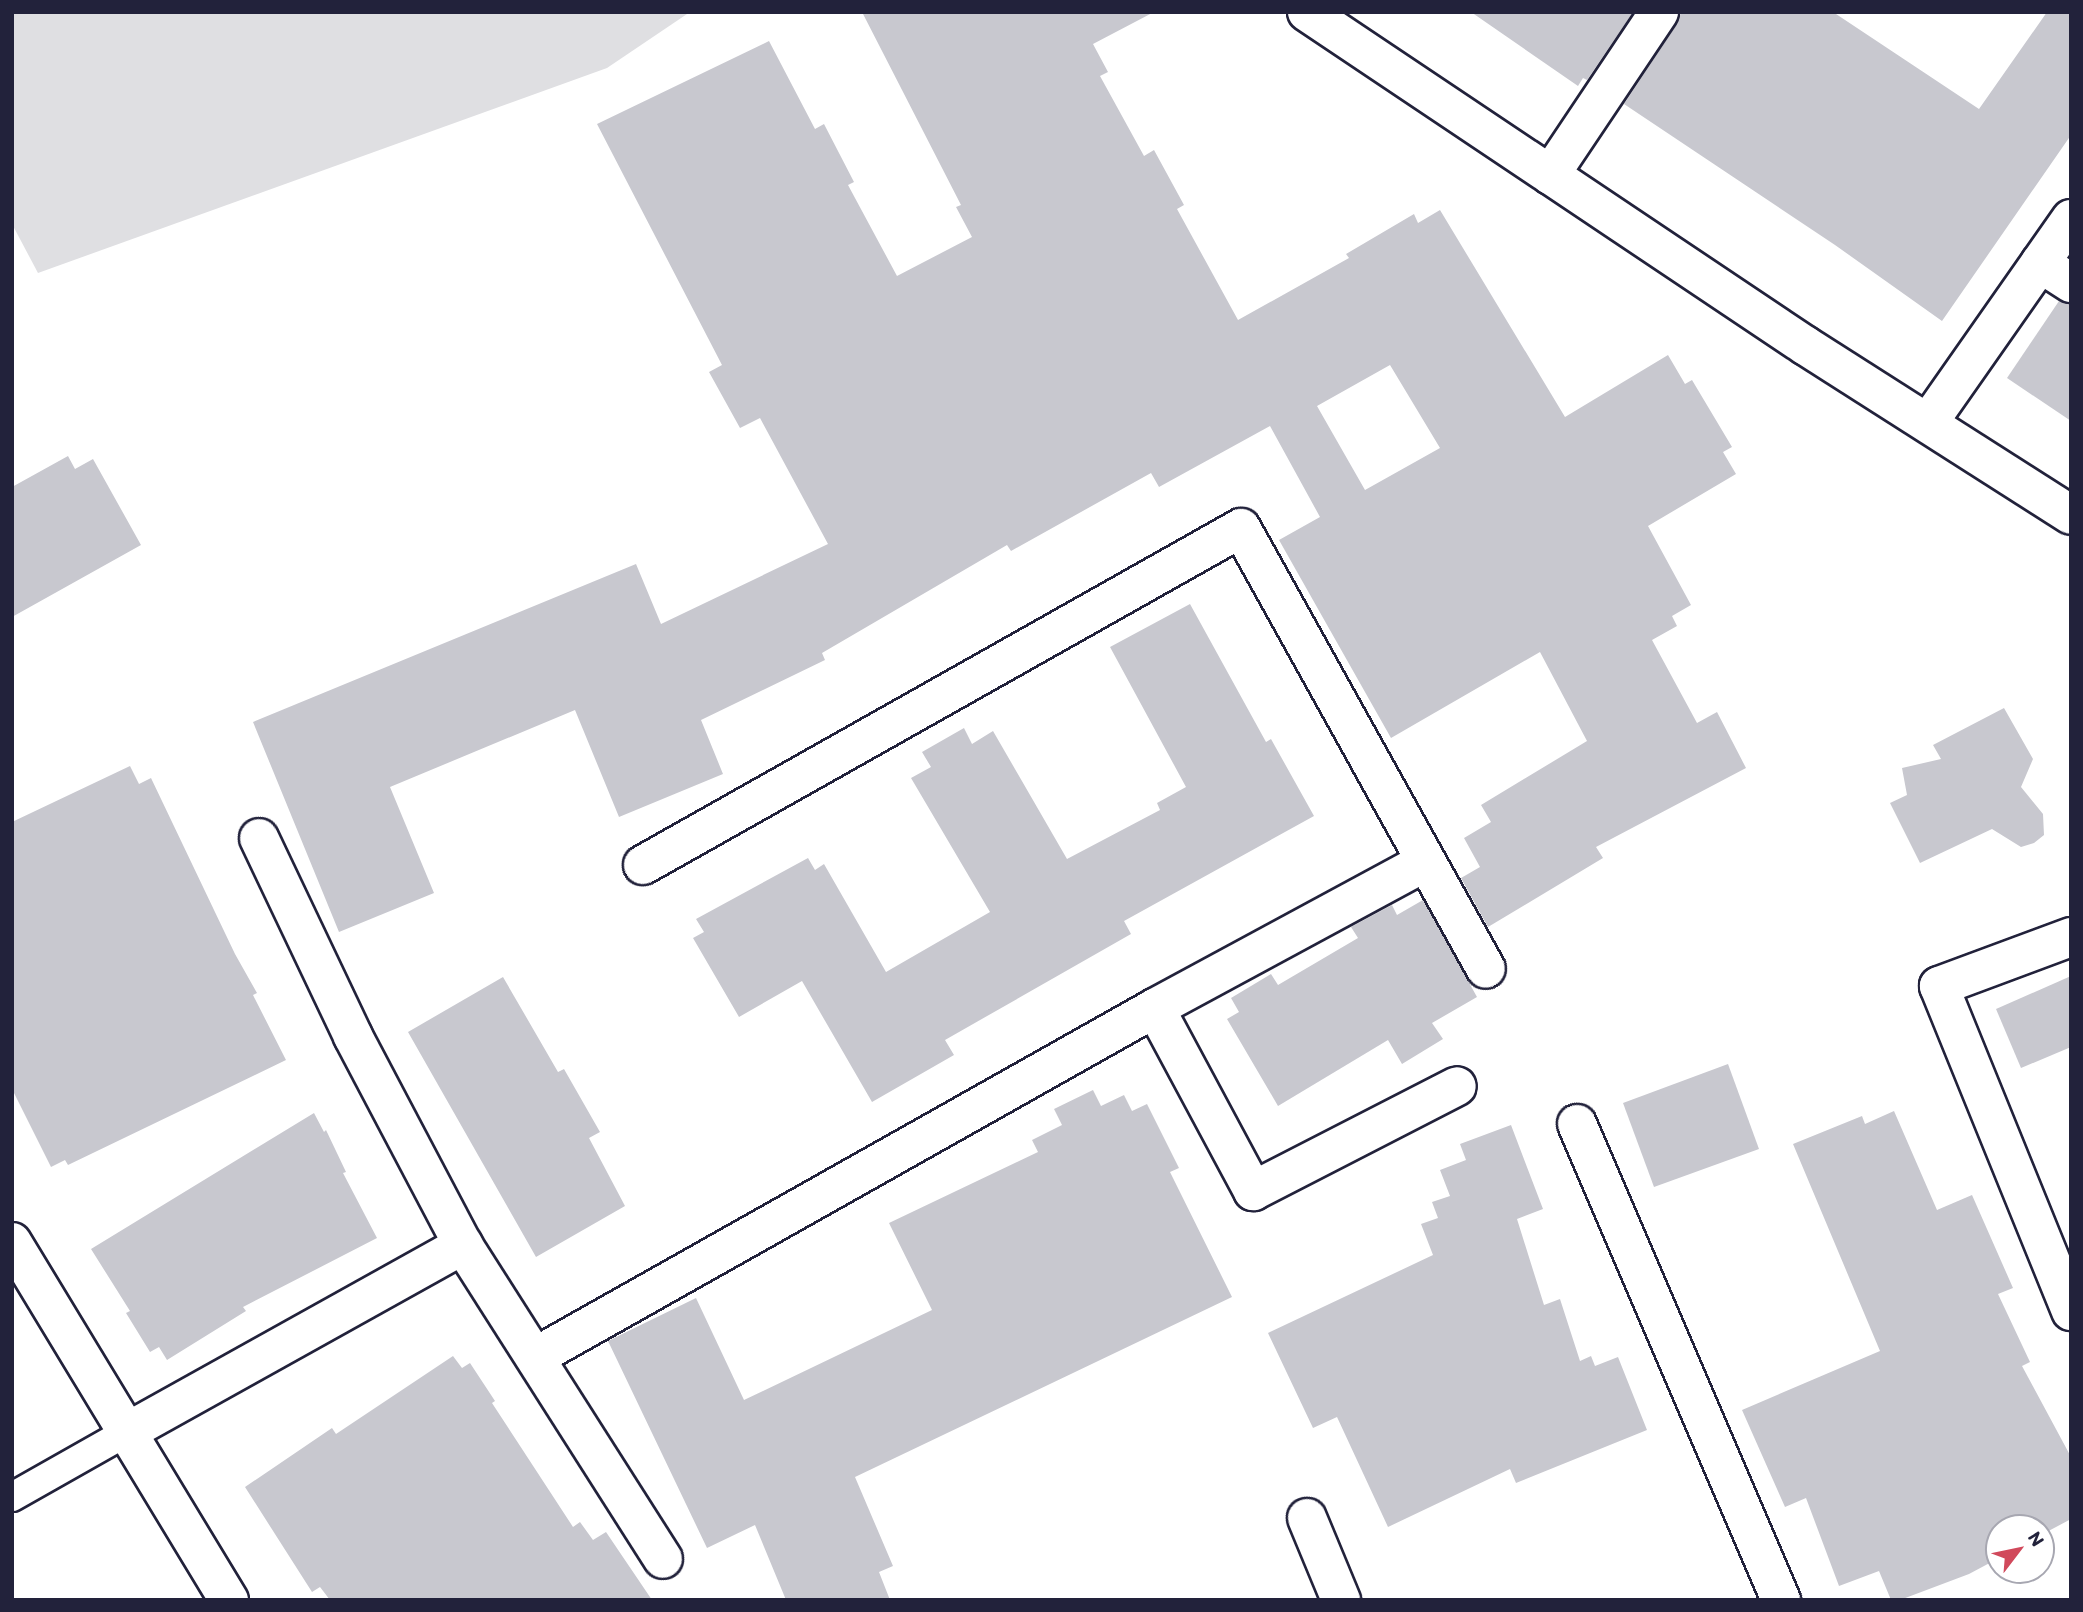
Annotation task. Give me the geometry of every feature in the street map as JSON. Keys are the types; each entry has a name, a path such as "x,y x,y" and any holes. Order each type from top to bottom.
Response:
{"street":[{"path":"1307,12 1806,346 2071,515"},
{"path":"1550,175 1659,12"},
{"path":"1928,423 2056,273 2071,219"},
{"path":"643,866 1241,528 1424,862 1486,969"},
{"path":"259,838 353,1036 464,1245 663,1559"},
{"path":"535,1357 1155,1008 1424,862"},
{"path":"2071,937 1940,986 2071,1311"},
{"path":"1155,1008 1253,1191 1457,1086"},
{"path":"1577,1124 1781,1600"},
{"path":"12,1242 33,1271 127,1433 229,1600"},
{"path":"127,1433 464,1245"},
{"path":"1307,1518 1341,1600"}],"lane":[{"path":"12,1497 127,1433"}],"shaded area":[{"path":"12,12 690,12 607,68 38,273 12,224"}],"building":[{"path":"862,12 1154,12 1093,44 1108,72 1100,76 1144,156 1154,150 1184,205 1177,209 1238,320 1349,258 1346,254 1414,214 1418,223 1440,210 1565,417 1668,355 1685,384 1692,380 1732,447 1723,452 1736,474 1648,526 1691,605 1672,616 1677,626 1652,640 1697,723 1717,712 1746,768 1596,847 1603,858 1488,927 1461,878 1480,867 1464,838 1491,822 1481,805 1587,741 1540,652 1391,738 1279,540 1320,517 1270,426 1159,487 1151,473 1011,551 1007,545 822,653 825,660 701,720 723,774 619,817 575,710 390,787 434,893 339,932 253,722 636,564 661,624 828,544 760,418 740,428 709,372 722,365 597,124 769,41 815,129 824,124 854,182 848,185 897,276 972,237 956,207 961,205","holes":["1390,365 1440,448 1365,490 1317,406"]},
{"path":"1471,12 1633,12 1587,80 1583,78 1578,86"},
{"path":"1681,12 1833,12 1979,109 2047,12 2071,12 2071,135 1942,321 1835,245 1624,104 1677,24"},
{"path":"2059,301 2071,305 2071,421 2007,378"},
{"path":"68,456 75,469 93,459 141,545 12,617 12,487"},
{"path":"1190,604 1266,742 1271,739 1314,816 1124,921 1131,934 945,1040 954,1055 872,1102 802,981 739,1017 693,938 704,932 696,919 808,858 815,870 824,864 886,972 990,912 911,778 931,767 922,752 964,728 972,744 993,731 1067,859 1160,810 1157,803 1186,787 1110,647"},
{"path":"2004,708 2033,759 2021,787 2043,814 2044,835 2034,843 2021,847 1992,829 1920,863 1890,803 1907,795 1902,768 1941,759 1933,745"},
{"path":"130,766 139,784 151,778 235,954 257,993 253,995 286,1060 68,1165 65,1160 51,1167 12,1089 12,822"},
{"path":"1423,900 1477,997 1432,1023 1443,1039 1402,1064 1388,1040 1278,1106 1227,1019 1239,1012 1231,998 1271,974 1278,985 1358,938 1351,927 1392,905 1397,915"},
{"path":"2071,976 2071,1047 2021,1068 1996,1009"},
{"path":"503,977 558,1072 564,1069 600,1132 589,1138 625,1206 536,1257 408,1032"},
{"path":"1728,1064 1759,1149 1654,1187 1623,1103"},
{"path":"1093,1090 1101,1106 1124,1095 1132,1111 1147,1104 1179,1168 1170,1172 1232,1297 855,1477 893,1566 879,1572 890,1600 786,1600 755,1525 707,1548 608,1341 696,1298 744,1400 932,1310 889,1223 1038,1152 1032,1140 1062,1125 1054,1109"},
{"path":"1894,1111 1937,1210 1972,1195 2013,1288 1998,1294 2030,1362 2022,1366 2071,1457 2071,1519 2055,1528 2055,1514 1985,1514 1985,1565 1900,1600 1891,1600 1879,1571 1839,1586 1806,1498 1785,1507 1742,1410 1880,1351 1793,1144 1862,1116 1865,1124"},
{"path":"314,1113 324,1132 326,1130 346,1172 343,1173 377,1238 243,1307 246,1311 167,1360 159,1347 150,1352 126,1313 130,1311 91,1249"},
{"path":"1511,1125 1543,1209 1517,1219 1544,1305 1560,1299 1580,1361 1591,1356 1595,1366 1618,1357 1647,1430 1516,1483 1510,1469 1388,1527 1337,1417 1313,1428 1268,1333 1433,1255 1421,1224 1438,1218 1432,1202 1450,1196 1440,1170 1466,1160 1460,1144"},
{"path":"453,1356 462,1368 470,1363 495,1401 492,1403 573,1527 580,1522 593,1540 606,1532 652,1600 330,1600 320,1587 312,1592 245,1487 332,1428 336,1434"}]}
